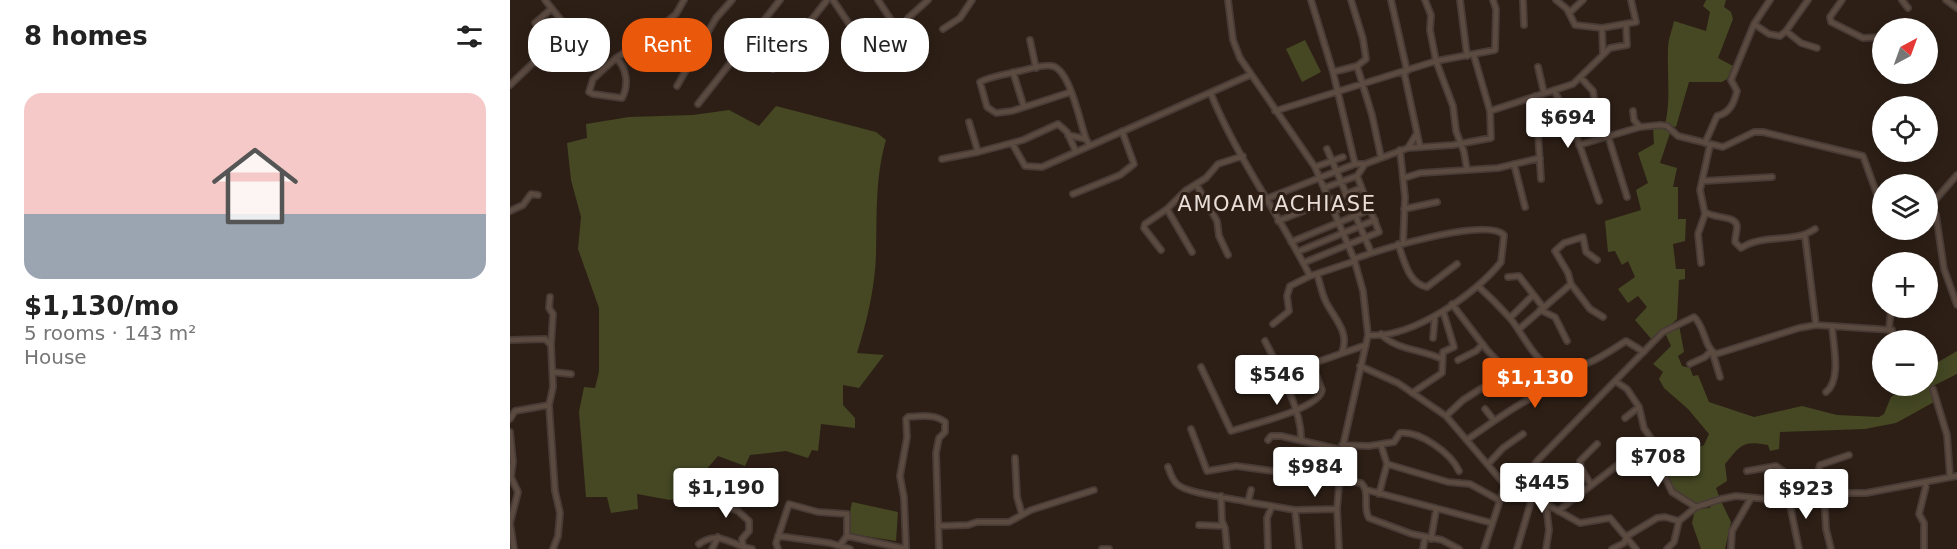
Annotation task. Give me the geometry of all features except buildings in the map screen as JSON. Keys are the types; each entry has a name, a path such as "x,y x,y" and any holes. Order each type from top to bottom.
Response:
{"street":[{"path":"545,0 559,18"},
{"path":"616,58 626,80 626,90 622,98 593,94 588,88 593,79 616,58 643,41 676,14 684,0"},
{"path":"677,86 716,18 732,0"},
{"path":"698,104 780,0"},
{"path":"813,18 827,0"},
{"path":"833,0 845,18"},
{"path":"878,0 890,18"},
{"path":"908,18 928,0"},
{"path":"943,29 960,18 972,0"},
{"path":"1228,0 1236,50 1250,75 1315,167 1344,233 1365,302 1368,335 1342,447 1338,479 1338,549"},
{"path":"1311,0 1333,72 1355,164"},
{"path":"1333,72 1358,66 1366,59 1351,0"},
{"path":"1391,0 1420,147"},
{"path":"1425,0 1431,15 1430,30 1437,61 1453,106 1456,131 1467,170"},
{"path":"1460,0 1467,56"},
{"path":"1275,111 1364,86 1437,61 1474,56 1496,50 1493,0"},
{"path":"1523,0 1524,25"},
{"path":"1556,0 1578,26 1602,28 1626,26 1636,22 1631,1 1624,0"},
{"path":"1569,13 1583,0"},
{"path":"1701,263 1698,234 1705,212 1700,194 1707,144 1717,116 1725,114 1731,108 1737,91 1731,80 1754,24 1770,0"},
{"path":"1754,24 1769,34 1780,36 1808,0"},
{"path":"1842,0 1830,17 1831,22 1863,38 1872,38"},
{"path":"1902,0 1908,8"},
{"path":"1946,0 1957,8"},
{"path":"541,18 551,9"},
{"path":"1490,111 1573,84 1611,47 1627,45 1626,26"},
{"path":"1602,28 1603,54"},
{"path":"1786,31 1801,43 1817,48"},
{"path":"1030,40 1036,68"},
{"path":"1268,198 1355,164 1365,164 1400,150 1492,137 1490,111 1474,56"},
{"path":"1071,92 996,113 987,107 981,81 1049,65 1059,68 1071,92 1090,146"},
{"path":"1358,66 1381,157"},
{"path":"510,85 528,68"},
{"path":"1538,68 1544,93"},
{"path":"1014,72 1024,107"},
{"path":"1012,143 1027,168 1042,167 1250,75"},
{"path":"1581,78 1593,91 1596,109 1608,136 1628,197"},
{"path":"1554,90 1579,145 1599,201"},
{"path":"1211,94 1253,178 1268,198 1278,221 1310,276"},
{"path":"1535,96 1534,122 1538,133 1540,179"},
{"path":"1633,111 1634,120 1640,127"},
{"path":"969,122 978,152"},
{"path":"942,159 1012,143 1056,124 1064,128 1076,152"},
{"path":"1579,145 1640,127 1664,125 1678,136 1727,147 1758,131 1863,156 1872,181"},
{"path":"1073,194 1120,175 1134,164 1122,131"},
{"path":"1408,148 1418,131"},
{"path":"1068,135 1086,139"},
{"path":"1327,149 1371,252"},
{"path":"1400,150 1404,178 1404,209 1400,244 1412,278 1423,287 1427,287 1457,264"},
{"path":"1161,250 1144,226 1167,209 1185,191 1206,178 1218,164 1243,156"},
{"path":"1315,167 1343,157"},
{"path":"1404,178 1420,173 1467,170 1540,158"},
{"path":"1324,188 1356,176 1365,164"},
{"path":"1514,164 1525,207"},
{"path":"1303,263 1379,232 1356,176"},
{"path":"1938,197 1957,176"},
{"path":"1703,181 1772,177"},
{"path":"1196,184 1217,221 1219,236 1228,255"},
{"path":"1278,221 1361,188"},
{"path":"510,211 523,205 531,194 538,195"},
{"path":"1404,209 1437,202"},
{"path":"1335,211 1351,204"},
{"path":"1167,209 1192,252"},
{"path":"1291,242 1369,210"},
{"path":"1705,212 1715,218 1726,217 1734,220 1737,225 1736,242 1741,248 1769,237 1805,236 1815,229"},
{"path":"1298,252 1376,220"},
{"path":"1273,324 1289,311 1289,288 1310,276 1371,252 1400,244 1467,229 1481,228 1503,232 1502,261 1478,286 1435,316 1381,334 1368,335"},
{"path":"1938,228 1944,269 1957,305"},
{"path":"1805,236 1816,325"},
{"path":"1597,260 1586,252 1583,237 1569,241 1556,249 1555,255 1568,273 1571,284 1590,309 1603,317"},
{"path":"1317,274 1326,303 1341,323 1344,344 1342,352"},
{"path":"1508,277 1518,275 1542,308 1555,317 1567,342"},
{"path":"1519,329 1571,284"},
{"path":"1478,286 1510,318 1536,355 1558,371 1592,362 1626,341 1644,352"},
{"path":"1510,318 1533,295"},
{"path":"550,297 549,308 553,314 550,345 553,372 549,405 555,491 560,513 558,536 553,549"},
{"path":"1452,304 1504,368"},
{"path":"1412,393 1442,373 1443,351 1454,347 1443,311"},
{"path":"1432,338 1435,316"},
{"path":"1515,489 1538,460 1663,332 1694,317 1712,352 1720,377"},
{"path":"1690,364 1712,352 1816,325 1888,330 1890,318"},
{"path":"1826,392 1833,385 1835,369 1832,326"},
{"path":"1381,334 1392,345 1422,350 1442,359"},
{"path":"510,340 545,339 552,335"},
{"path":"545,339 550,345"},
{"path":"1265,341 1276,360 1297,410 1301,423 1301,439"},
{"path":"1458,360 1476,351 1483,344"},
{"path":"1202,367 1229,430 1297,410 1317,399 1322,394 1315,372 1318,361 1366,345"},
{"path":"1360,366 1398,383 1446,416 1505,485 1584,524 1610,518 1636,549"},
{"path":"553,372 572,374"},
{"path":"1284,383 1315,372"},
{"path":"1615,381 1627,389 1639,407 1644,428 1653,444 1672,492 1696,507"},
{"path":"1468,439 1493,419 1542,393 1570,383"},
{"path":"1446,416 1482,388"},
{"path":"1935,396 1947,435 1950,476"},
{"path":"510,419 515,411 549,405"},
{"path":"1625,418 1639,407"},
{"path":"1485,409 1493,419"},
{"path":"847,536 906,548 904,498 900,474 905,452 908,417 939,418 945,422 945,432 939,438 936,453 939,549"},
{"path":"1191,429 1207,471 1236,466 1362,483 1367,490 1379,494 1492,523"},
{"path":"510,432 513,462 510,475 516,484 518,494 510,523 514,549"},
{"path":"1268,440 1271,436 1281,436 1342,447 1394,442 1400,433 1418,435 1448,458 1459,471"},
{"path":"1488,464 1503,448 1523,434"},
{"path":"1591,485 1581,468 1580,461 1597,444"},
{"path":"1558,511 1623,460 1653,444"},
{"path":"1379,494 1387,464 1381,445"},
{"path":"1818,493 1816,479 1820,465 1849,455"},
{"path":"1015,458 1017,497 1022,514"},
{"path":"1387,464 1448,482 1470,484 1499,500"},
{"path":"1168,466 1179,486 1196,493 1295,510 1337,509"},
{"path":"1747,471 1779,467 1783,471 1787,497 1798,532 1799,549"},
{"path":"1667,549 1674,542 1679,521 1696,507 1736,496 1751,498 1818,493 1866,493 1950,476 1957,477"},
{"path":"1924,549 1924,523 1920,514 1928,482"},
{"path":"1484,549 1505,485"},
{"path":"718,490 719,504 742,513 749,521 749,531 742,539 743,546"},
{"path":"938,526 1009,522 1022,514 1094,490"},
{"path":"1248,502 1251,490"},
{"path":"1367,490 1366,513 1369,518 1428,538 1442,540 1459,549"},
{"path":"1824,493 1826,529 1831,549"},
{"path":"510,495 518,494"},
{"path":"1221,496 1227,549"},
{"path":"1517,549 1532,498"},
{"path":"1731,549 1732,531 1751,498"},
{"path":"778,549 778,536 789,504 818,512 846,513 847,536 840,545"},
{"path":"1546,504 1549,530 1546,549"},
{"path":"1268,549 1267,518 1272,506"},
{"path":"1295,510 1299,549"},
{"path":"1423,549 1436,510"},
{"path":"1612,549 1624,543 1627,536 1661,517 1679,521"},
{"path":"1200,525 1224,526"},
{"path":"778,536 840,545 850,549"},
{"path":"699,544 710,537 718,537 752,549"},
{"path":"712,549 718,537"},
{"path":"1102,549 1109,549"}],"green space":[{"path":"1706,0 1726,0 1724,7 1731,12 1733,19 1718,58 1733,66 1727,79 1722,82 1689,82 1676,127 1665,125 1668,97 1668,46 1674,21 1706,31 1710,12 1703,6"},
{"path":"1305,40 1321,72 1302,82 1286,49"},
{"path":"776,106 876,132 886,140 878,182 874,279 857,353 884,355 859,388 843,385 843,405 855,418 855,428 821,424 818,451 812,450 808,458 786,451 750,455 745,466 718,456 684,495 670,500 637,494 638,509 611,513 607,497 586,497 579,412 584,387 595,388 599,372 599,308 578,249 581,217 571,180 567,143 587,138 586,124 629,117 693,115 729,110 759,126"},
{"path":"1653,128 1671,130 1660,163 1677,168 1673,187 1678,187 1678,219 1686,219 1685,241 1673,244 1676,269 1685,269 1685,279 1679,280 1677,319 1653,341 1635,320 1647,307 1638,296 1628,303 1618,289 1635,277 1628,261 1622,265 1615,251 1608,252 1605,221 1641,210 1636,190 1648,183 1638,153 1654,144"},
{"path":"1679,325 1684,352 1678,356 1682,366 1690,368 1693,376 1698,375 1709,402 1754,417 1802,406 1837,415 1879,417 1884,414 1893,396 1933,396 1934,402 1896,423 1865,429 1780,432 1779,449 1770,451 1768,445 1747,444 1735,452 1725,464 1727,481 1716,488 1720,499 1694,505 1671,487 1662,461 1704,445 1709,434 1688,409 1664,388 1659,379 1663,372 1653,364 1671,346 1665,333"},
{"path":"1957,351 1957,374 1938,384 1938,362"},
{"path":"1721,501 1731,522 1725,549 1701,549 1692,523 1695,509 1710,508 1711,504"},
{"path":"852,502 898,512 896,541 846,533"}],"district":[{"name":"AMOAM ACHIASE","path":"1277,204"}]}
